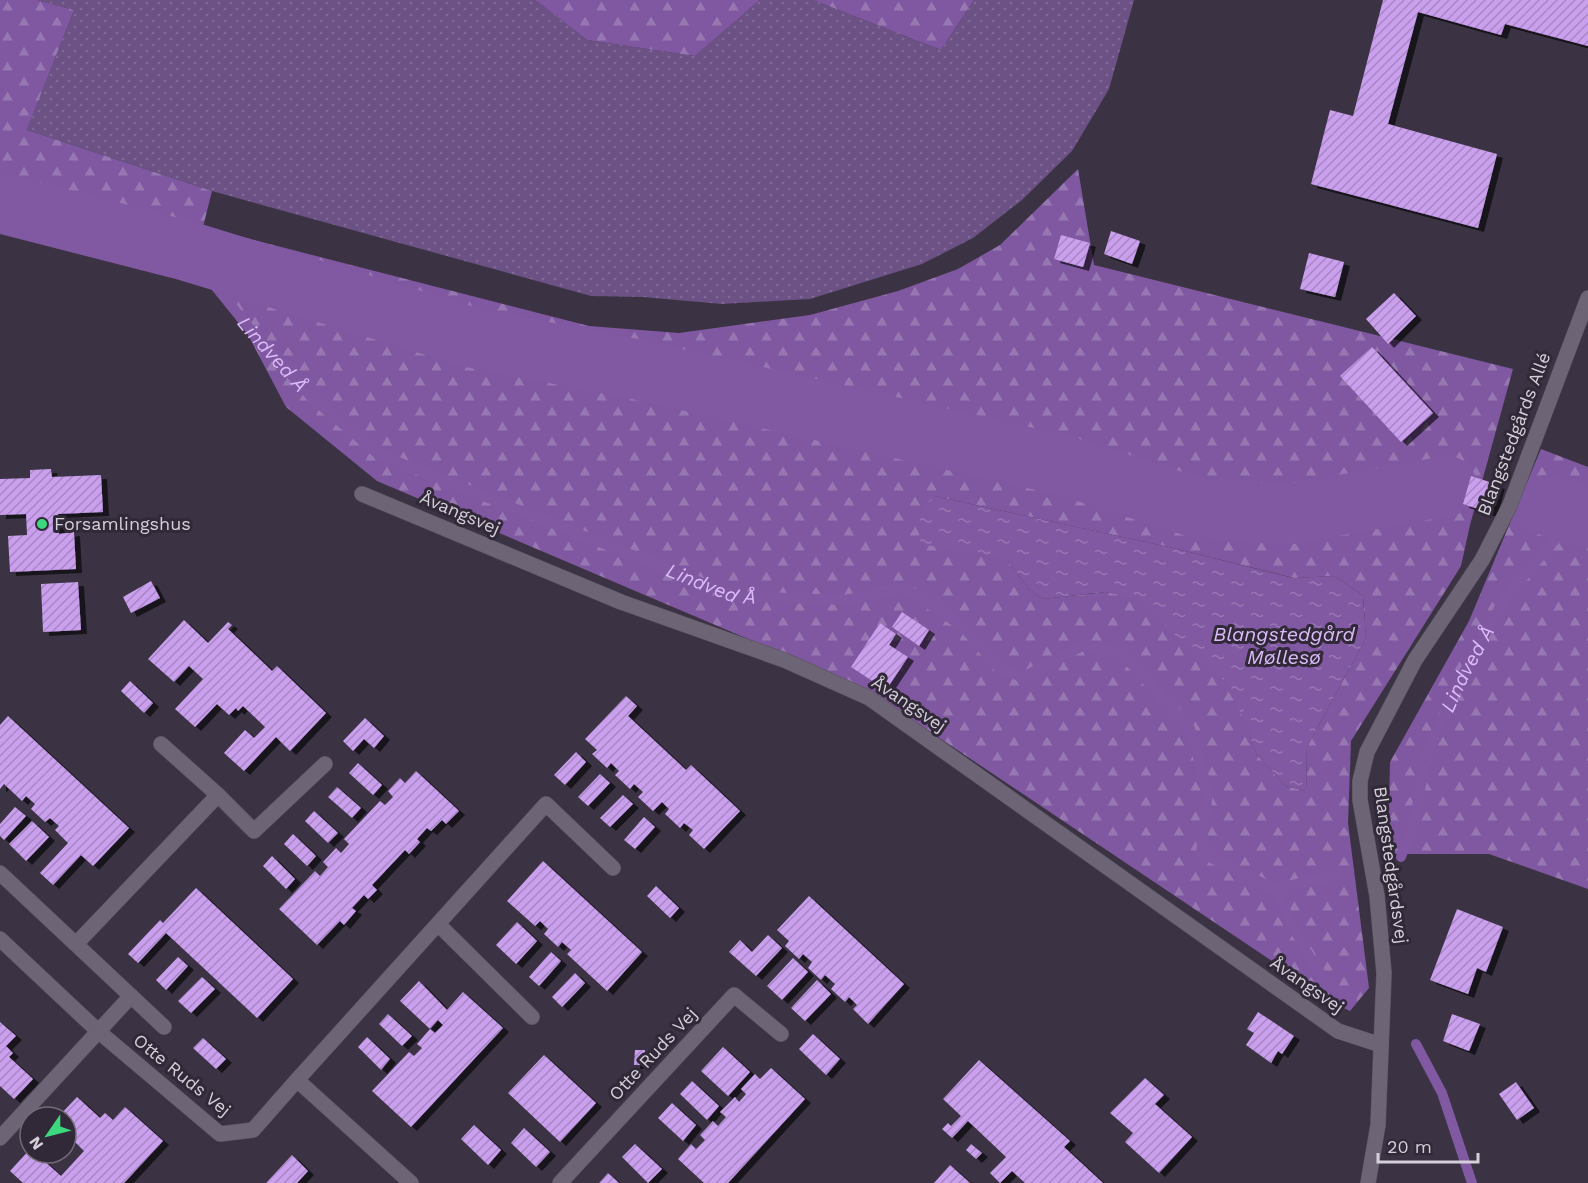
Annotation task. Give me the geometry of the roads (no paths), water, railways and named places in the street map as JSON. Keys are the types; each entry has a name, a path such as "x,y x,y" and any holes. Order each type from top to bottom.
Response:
{"street":[{"name":"Blangstedgårds Allé","path":"1467,580 1482,560 1510,506 1588,297"},
{"name":"Åvangsvej","path":"363,494 621,602 784,660 869,699 1338,1031 1381,1045"},
{"name":"Blangstedgårdsvej","path":"1368,1183 1378,1125 1384,973 1377,896 1362,823 1360,782 1367,752 1415,660 1467,580"},
{"path":"161,744 254,831 325,764"},
{"path":"76,944 218,795"},
{"name":"Otte Ruds Vej","path":"0,939 98,1031 220,1134 253,1130 546,804 613,868"},
{"name":"Otte Ruds Vej","path":"0,873 164,1027"},
{"path":"439,925 532,1017"},
{"name":"Otte Ruds Vej","path":"560,1183 734,995 781,1034"},
{"path":"0,1138 131,996"},
{"path":"297,1080 411,1183"}],"water":[{"name":"Blangstedgård Møllesø","path":"934,496 1173,548 1293,578 1335,576 1363,596 1366,638 1307,747 1306,791 1286,786 1257,755 1230,686 1135,598 1104,592 1043,599 1029,589 1008,561 1002,558 921,544 920,518 925,506"}],"waterway":[{"path":"0,203 187,251 473,338 635,369 1066,466 1194,507 1285,515 1447,486"},
{"name":"Lindved Å","path":"187,251 249,328 313,399 378,454 735,596 845,600 906,588 962,626 1001,670 1023,677 1082,646 1121,653 1189,726 1208,791 1201,853 1275,889 1337,875"},
{"path":"1546,505 1588,518"},
{"name":"Lindved Å","path":"1401,857 1414,823 1427,752 1462,676 1503,601 1550,545 1581,516"},
{"path":"1275,889 1304,948 1328,985 1352,998"},
{"path":"1416,1044 1442,1093 1472,1183"}],"place":[{"name":"Forsamlingshus","path":"42,524"}]}
